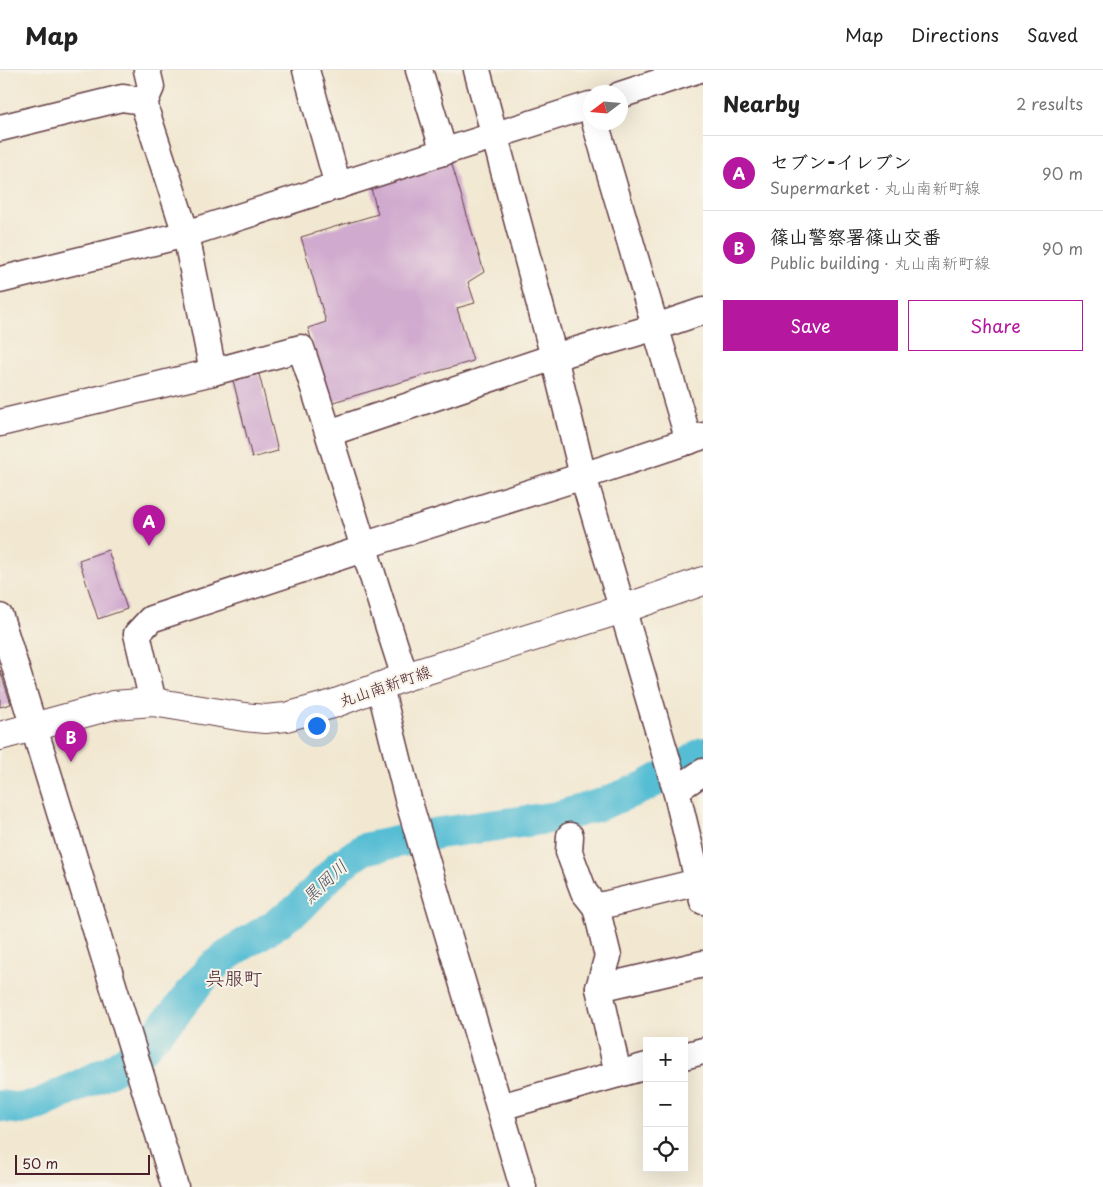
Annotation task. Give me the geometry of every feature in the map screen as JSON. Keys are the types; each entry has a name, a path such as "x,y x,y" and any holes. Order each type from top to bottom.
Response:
{"main road":[{"name":"丸山南新町線","path":"0,736 114,705 153,702 244,718 286,717 333,704 392,682 623,609 703,581"}],"street":[{"path":"147,70 151,87 145,101 146,111 186,234 213,372"},
{"path":"306,70 338,186"},
{"path":"419,70 444,152"},
{"path":"478,70 584,476 676,790 701,891 596,907"},
{"path":"628,92 697,70"},
{"path":"0,128 122,98 145,101"},
{"path":"0,280 186,234 583,108"},
{"path":"153,702 137,634 151,619 363,549 375,542 584,476 696,438 656,327 597,130"},
{"path":"329,433 554,357 703,311"},
{"path":"0,423 213,372 301,348 329,433 363,549 392,682 408,799 523,1187"},
{"path":"0,617 175,1187"},
{"path":"676,790 703,772"},
{"path":"570,836 569,852 584,892 596,907 608,956 599,988 618,1074"},
{"path":"599,988 703,964"},
{"path":"688,1055 703,1051"},
{"path":"500,1107 643,1067"}],"building":[{"path":"450,158 484,272 468,282 475,303 457,308 473,361 330,403 308,328 326,322 301,237 378,214 369,181"},
{"path":"259,374 278,451 252,458 233,380"},
{"path":"108,550 127,609 98,619 79,560"},
{"path":"0,670 11,704 0,707"}],"waterway":[{"name":"黒岡川","path":"0,1106 21,1109 40,1104 112,1070 143,1048 174,1014 209,970 233,951 300,907 340,865 364,849 439,833 557,817 599,805 644,787 703,753"}],"place":[{"name":"セブン-イレブン","path":"149,546"},
{"name":"篠山警察署篠山交番","path":"71,762"}],"district":[{"name":"呉服町","path":"234,978"}]}
